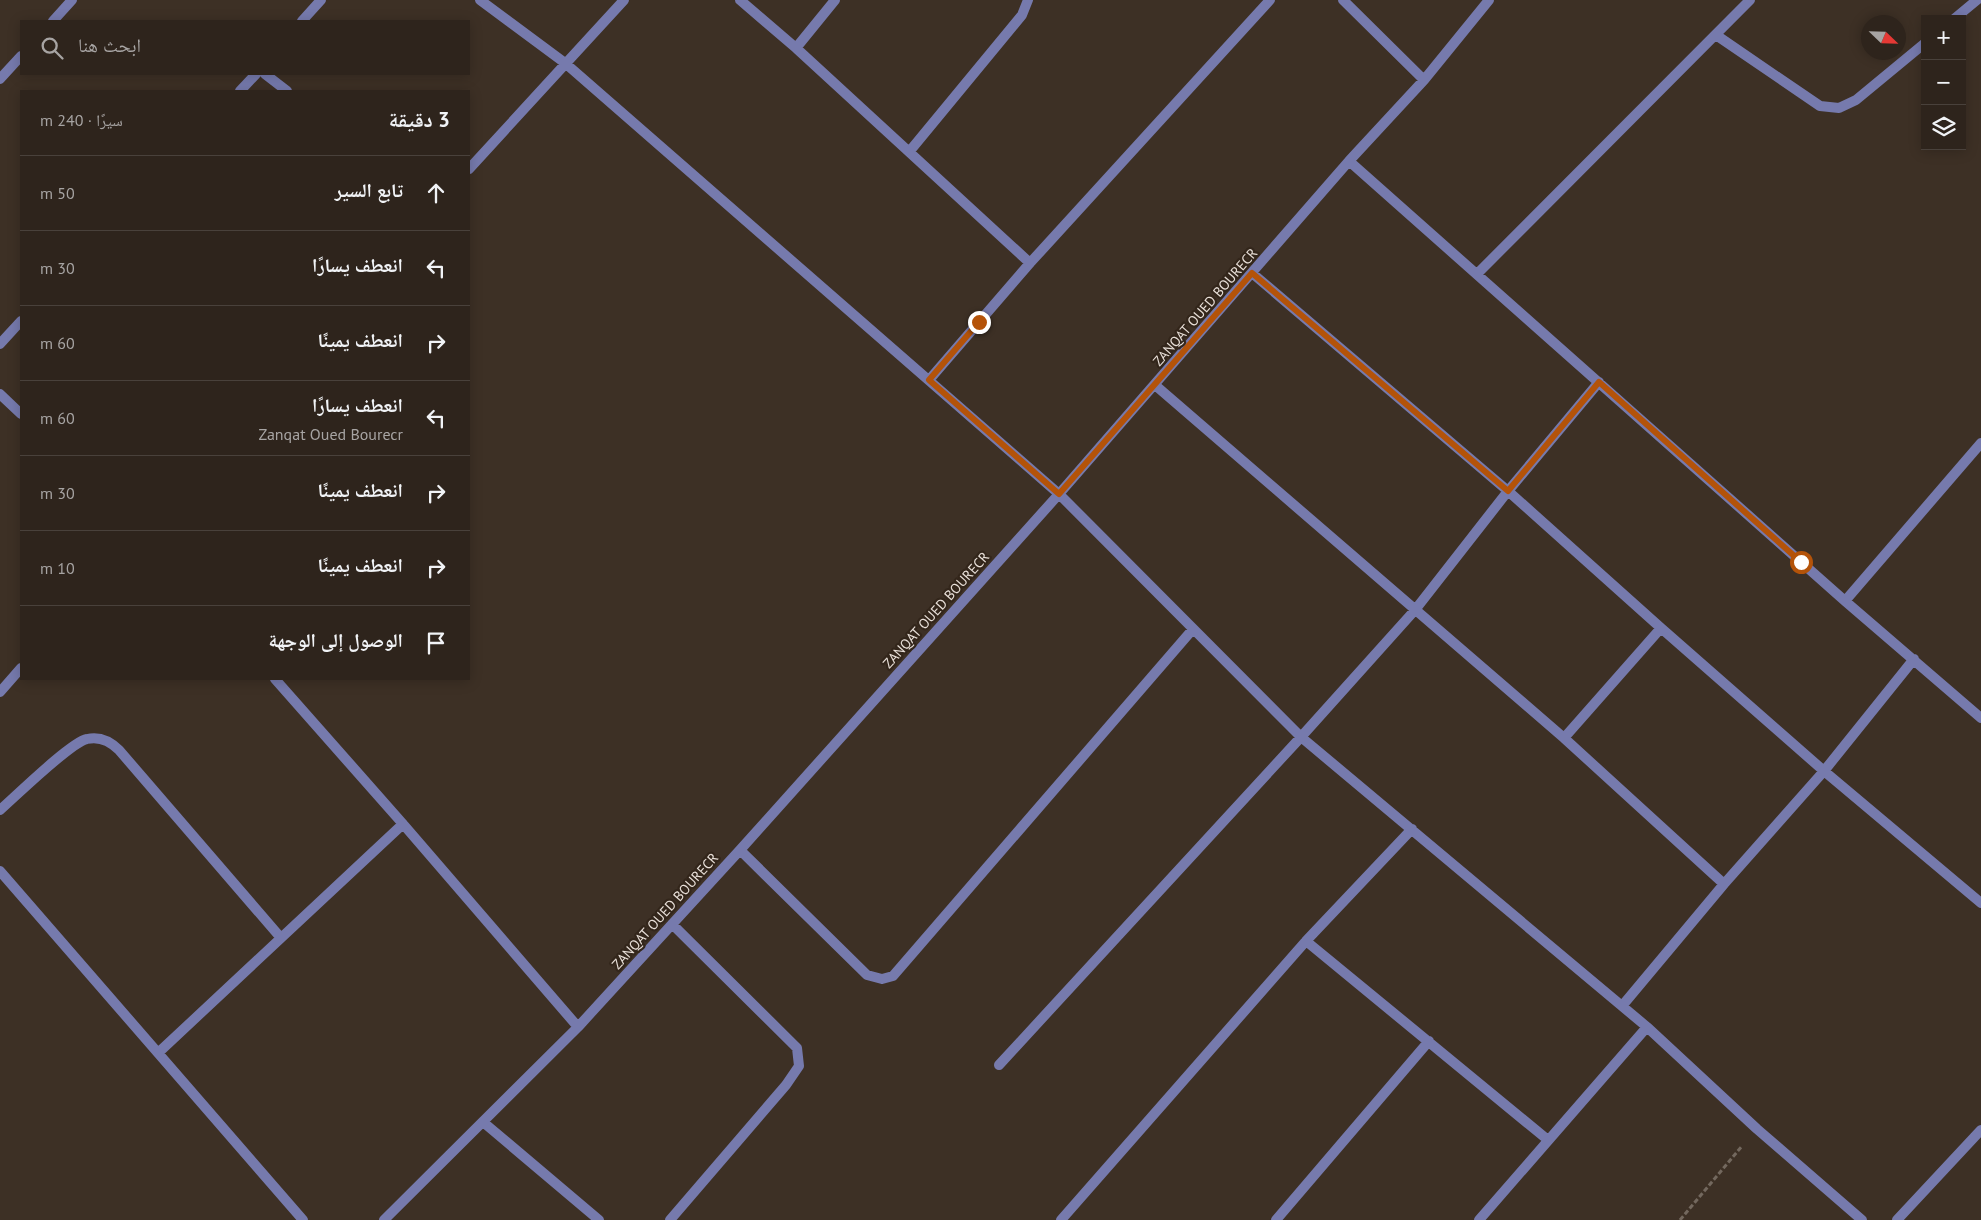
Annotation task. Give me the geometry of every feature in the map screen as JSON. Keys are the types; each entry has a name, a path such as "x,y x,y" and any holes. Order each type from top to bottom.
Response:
{"street":[{"path":"54,20 72,0"},
{"path":"303,20 321,0"},
{"path":"480,0 564,63 1059,494 1301,737 1647,1027 1757,1129 1862,1220"},
{"path":"470,168 564,63 624,0"},
{"path":"740,0 796,48 1030,264"},
{"path":"796,48 835,0"},
{"path":"909,152 1022,15 1028,0"},
{"path":"929,380 1030,264 1270,0"},
{"path":"1343,0 1424,80"},
{"name":"ZANQAT OUED BOURECR","path":"384,1220 578,1027 740,850 1059,494 1349,160 1424,80 1489,0"},
{"path":"1477,274 1750,0"},
{"path":"1959,15 1977,0"},
{"path":"1716,35 1820,106 1839,108 1856,100 1921,46"},
{"path":"0,79 20,57"},
{"path":"241,90 255,75"},
{"path":"266,75 286,90"},
{"path":"1349,160 1845,601 1981,718"},
{"path":"1252,273 1508,491 1824,770 1981,903"},
{"path":"0,344 20,323"},
{"path":"999,1065 1301,737 1415,610 1508,491 1599,382"},
{"path":"1155,385 1564,738 1724,884"},
{"path":"0,394 20,413"},
{"path":"1845,601 1981,444"},
{"path":"1564,738 1661,628"},
{"path":"740,850 867,975 882,979 893,976 1193,629"},
{"path":"1622,1006 1724,884 1824,770 1914,659"},
{"path":"0,692 20,669"},
{"path":"276,680 404,824 578,1027"},
{"path":"0,810 77,743 95,738 104,739 112,743 119,750 282,938"},
{"path":"158,1053 404,824"},
{"path":"1061,1220 1306,941 1412,829"},
{"path":"0,871 303,1220"},
{"path":"670,1220 786,1084 799,1066 797,1048 672,924"},
{"path":"1306,941 1548,1140"},
{"path":"1479,1220 1647,1027"},
{"path":"1276,1220 1429,1041"},
{"path":"483,1122 599,1220"},
{"path":"1897,1220 1981,1130"}],"path":[{"path":"1680,1220 1757,1129"}],"route":[{"path":"979,322 929,380 1059,494 1252,273 1508,491 1599,382 1801,562"}]}
